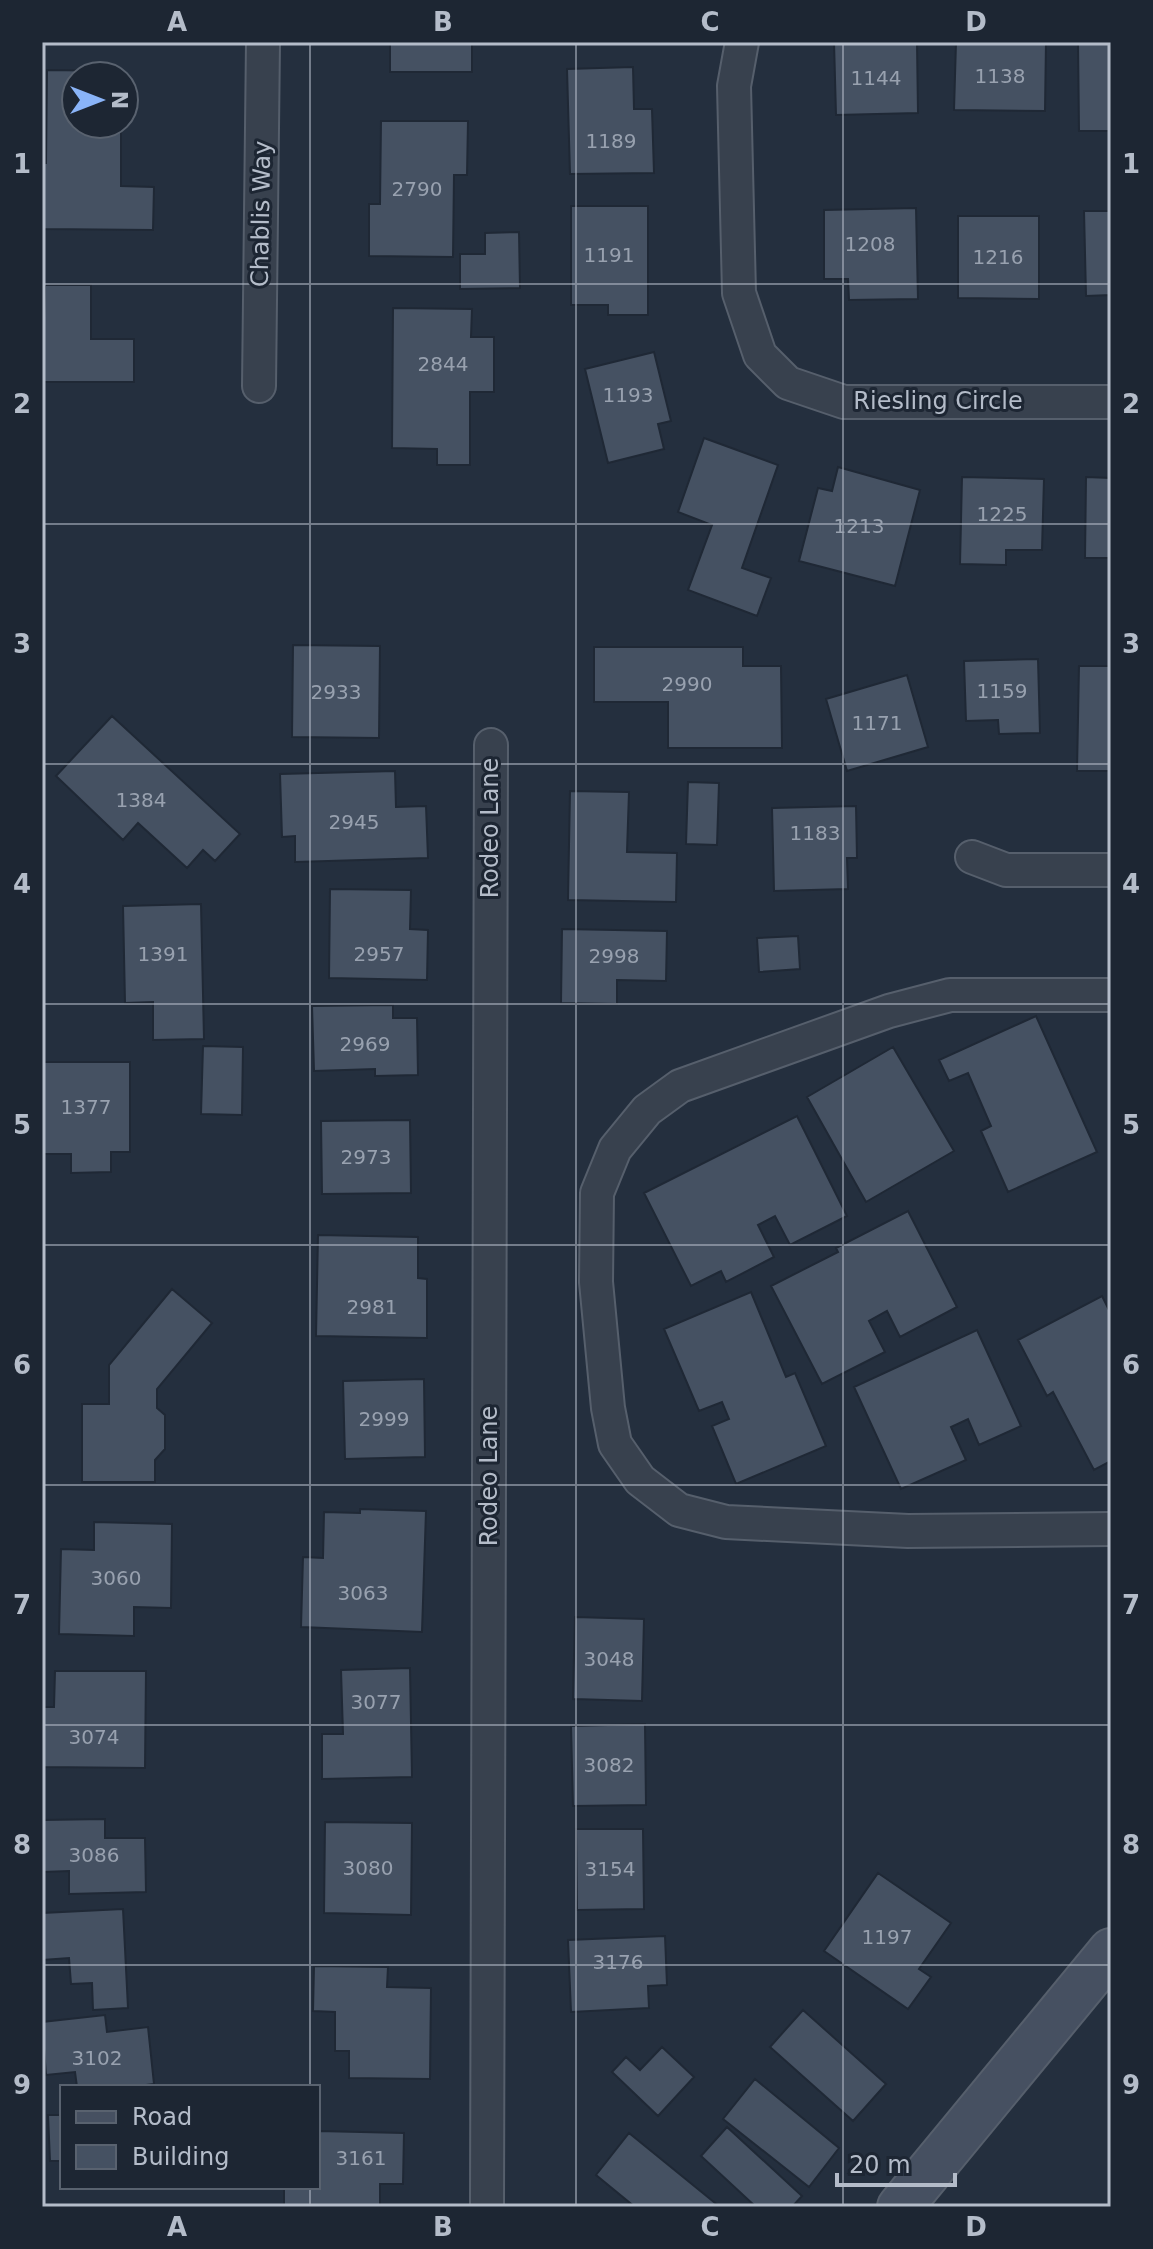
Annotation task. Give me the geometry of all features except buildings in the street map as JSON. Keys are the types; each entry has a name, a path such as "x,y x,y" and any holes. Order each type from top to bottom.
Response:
{"main road":[{"path":"900,2207 1111,1951"}],"street":[{"name":"Chablis Way","path":"259,386 263,42"},
{"name":"Riesling Circle","path":"742,42 734,86 739,293 760,355 788,383 844,402 1111,402"},
{"name":"Rodeo Lane","path":"487,2207 491,745"},
{"path":"972,857 1006,870 1111,870"},
{"path":"1111,995 950,995 889,1011 680,1086 647,1110 615,1149 597,1193 596,1282 608,1408 615,1444 640,1480 679,1510 726,1522 908,1531 1111,1529"}]}
